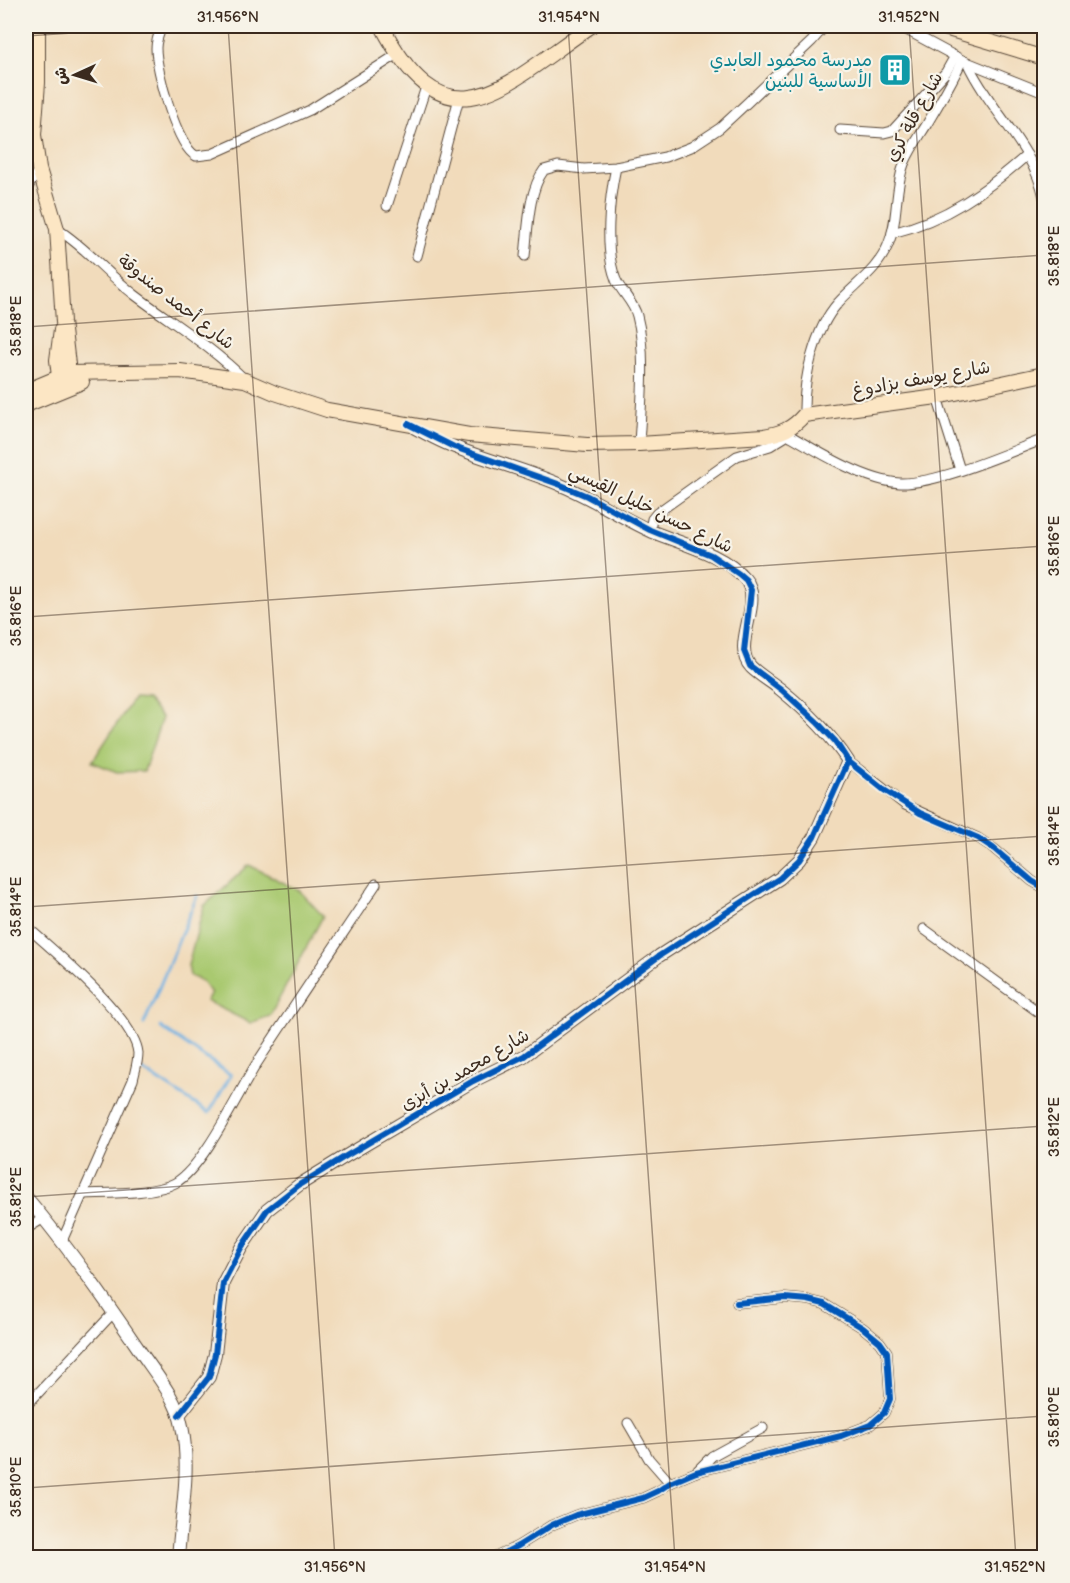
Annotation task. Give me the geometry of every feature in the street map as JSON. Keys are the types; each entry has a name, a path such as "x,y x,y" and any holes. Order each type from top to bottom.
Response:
{"main road":[{"path":"38,26 38,83 34,108 34,135 39,169 57,229 65,381"},
{"path":"382,26 398,54 419,78 442,93 459,98 483,96 502,88 591,26"},
{"path":"938,26 1044,58"},
{"name":"شارع حسن خليل القيسي","path":"65,381 100,374 180,371 244,380 327,410 436,431 587,445 743,438 786,433"},
{"name":"شارع يوسف بزادوغ","path":"804,415 937,397 1044,374"},
{"path":"26,391 65,381"},
{"path":"26,405 65,381"},
{"path":"786,433 804,415"}],"street":[{"path":"162,26 157,40 156,56 169,106 186,149 196,156 212,154 310,110 398,54"},
{"path":"525,256 533,195 544,170 558,166 584,169 616,167 676,154 705,139 812,41 825,26"},
{"name":"شارع قلة كري","path":"804,415 804,392 808,372 827,319 838,303 875,267 888,245 892,233 898,184 905,163 949,88 961,59 899,26"},
{"path":"961,59 1044,93"},
{"path":"840,130 884,134 892,131 946,72 961,59"},
{"path":"961,59 1027,154 1039,176 1044,197"},
{"path":"387,206 427,84"},
{"path":"417,256 459,98"},
{"path":"892,233 922,225 952,211 983,191 1027,154"},
{"path":"616,167 610,209 611,255 616,280 634,308 639,323 641,391 639,444"},
{"path":"26,190 39,169"},
{"name":"شارع أحمد صندوقة","path":"57,229 85,249 133,294 225,360 244,380"},
{"path":"937,397 960,470"},
{"name":"شارع حسن خليل القيسي","path":"408,424 454,447 561,485 650,530 711,555 746,580 751,590 744,646 747,662 817,722 835,741 848,761 905,805 978,838 1044,888"},
{"path":"650,530 654,516 727,463 740,455 770,447 786,433 845,465 870,476 895,482 913,482 960,470 1044,439"},
{"name":"شارع محمد بن أبزى","path":"179,1414 209,1377 215,1354 223,1283 241,1248 267,1210 299,1185 356,1150 473,1081 524,1056 659,956 780,878 799,860 814,837 848,761"},
{"path":"84,1194 159,1189 174,1184 190,1170 376,884"},
{"path":"26,926 94,988 131,1035 138,1052 133,1080 62,1241"},
{"path":"924,929 1044,1016"},
{"path":"26,1197 62,1241 114,1312 179,1414 186,1453 186,1470 178,1557"},
{"path":"26,1229 44,1218"},
{"path":"494,1557 562,1520 643,1498 696,1472 825,1441 863,1428 884,1413 890,1399 887,1352 880,1342 852,1320 824,1304 808,1300 785,1298 736,1303"},
{"path":"26,1406 114,1312"},
{"path":"628,1423 649,1459 670,1483"},
{"path":"696,1472 712,1456 763,1428"}],"green space":[{"path":"133,699 146,700 162,718 144,771 117,772 92,762"},
{"path":"249,865 300,891 323,916 270,1016 250,1023 206,1001 211,993 202,981 190,976 188,965 204,906"}],"waterway":[{"path":"144,1024 197,896"},
{"path":"142,1070 209,1113 231,1075 160,1027"}],"cycle path":[{"path":"408,424 454,447 587,496 650,530 711,555 739,574 746,580 751,590 744,651 750,666 782,690 817,722 835,741 848,761 884,790 920,813 978,838 1044,888"},
{"path":"179,1415 209,1377 215,1354 223,1283 241,1248 267,1210 299,1185 346,1156 473,1081 524,1056 659,956 780,878 799,860 814,837 848,761"},
{"path":"494,1558 552,1525 576,1515 643,1498 696,1472 841,1436 870,1425 884,1413 890,1399 887,1352 880,1342 863,1328 824,1304 808,1300 785,1298 737,1303"}],"place":[{"name":"مدرسة محمود العابدي الأساسية للبنين","path":"895,70"}]}
